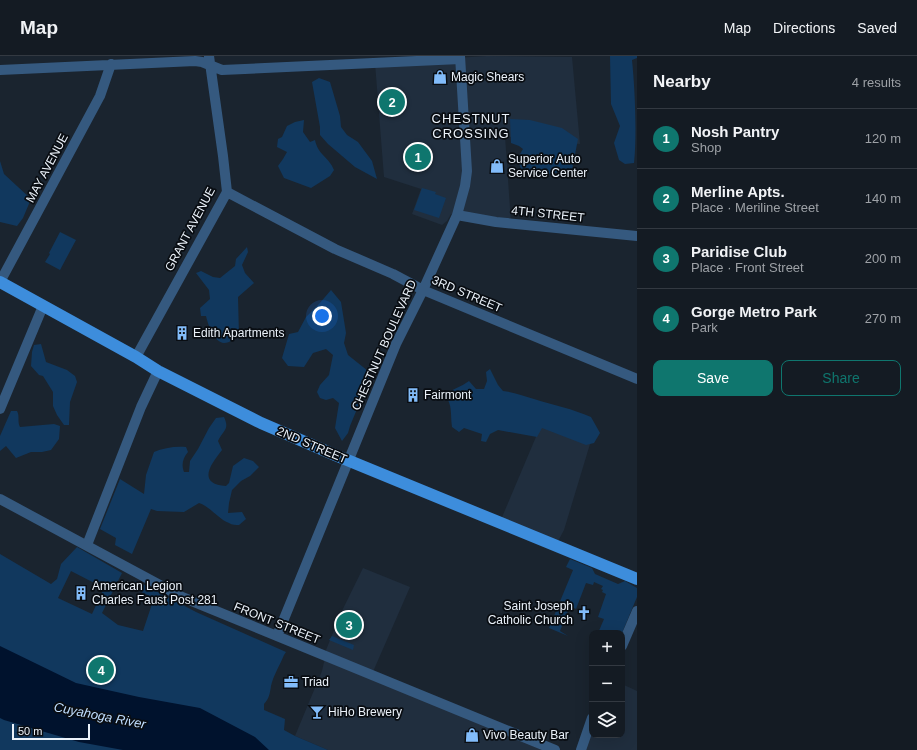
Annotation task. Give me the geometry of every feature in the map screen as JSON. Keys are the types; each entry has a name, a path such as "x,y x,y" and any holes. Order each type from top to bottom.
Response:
{"main road":[{"name":"2ND STREET","path":"0,282 136,357 158,371 260,423 637,579"}],"street":[{"path":"0,70 195,60 202,62 210,61 222,70 460,58"},
{"name":"CHESTNUT BOULEVARD","path":"277,636 396,344 423,290 457,215 465,186 467,170 460,58"},
{"name":"GRANT AVENUE","path":"136,357 227,192 210,61"},
{"name":"MAY AVENUE","path":"0,282 100,96 111,64"},
{"name":"3RD STREET","path":"227,192 335,249 393,274 423,290 637,379"},
{"name":"4TH STREET","path":"457,215 496,222 637,236"},
{"path":"0,409 43,306"},
{"path":"87,545 139,414 158,371"},
{"name":"FRONT STREET","path":"0,499 182,597 555,750"},
{"path":"625,639 637,611"},
{"path":"580,750 589,726"}],"shaded area":[{"name":"CHESTNUT CROSSING","path":"487,56 572,57 580,144 536,141 505,136 511,223 496,222 451,214 447,221 442,225 412,214 421,189 384,177 375,63"},
{"path":"610,56 637,56 637,58 632,60 635,112 634,163 625,164 619,160 614,143 620,126 611,104"},
{"path":"319,78 330,82 340,116 341,127 347,135 358,142 372,161 377,179 355,167 328,144 320,135 312,82"},
{"path":"510,119 530,120 562,128 578,139 572,170 530,177 522,171 517,159 523,149 511,143"},
{"path":"304,120 303,132 310,142 315,140 321,153 334,170 330,176 311,188 284,178 278,166 287,152 277,147 278,139 282,137 287,126"},
{"path":"0,161 4,174 31,199 23,218 17,226 0,222"},
{"path":"422,188 436,192 435,194 446,198 439,218 414,210"},
{"path":"60,232 76,240 60,270 45,262"},
{"path":"247,247 248,252 242,265 245,273 254,283 238,297 239,336 226,343 220,342 214,336 206,316 201,316 200,308 210,299 209,290 196,273 201,271 213,277 220,278 235,266 236,259"},
{"path":"331,290 341,302 346,333 344,343 348,355 368,371 369,380 348,433 342,441 335,428 339,403 333,398 326,400 320,398 317,392 320,385 329,375 333,355 326,349 313,353 304,367 288,366 282,358 289,334 298,332 306,317"},
{"path":"41,344 46,362 67,370 75,376 77,382 70,402 69,425 64,425 57,415 53,406 53,392 43,376 39,375 31,366 34,345"},
{"path":"490,369 498,385 503,391 570,409 591,417 600,433 594,443 586,445 542,428 537,437 498,430 490,434 486,442 481,441 482,434 464,428 459,432 452,427 450,407 448,399 445,395 469,381 476,389 484,389 487,381 486,372"},
{"path":"11,411 17,411 20,427 54,424 60,426 59,439 51,450 31,452 16,458 6,446 0,451 0,436"},
{"path":"224,417 226,427 218,441 222,450 210,467 209,478 211,482 226,486 229,483 233,466 244,458 253,461 259,467 232,490 228,513 242,512 246,519 239,525 231,524 221,519 207,507 199,503 184,512 157,511 151,509 132,554 115,545 116,538 100,529 120,479 144,494 146,475 154,452 173,447 186,447 188,452 184,459 183,466 184,472 189,472 190,461 209,428 216,418"},
{"path":"541,425 590,444 564,530 556,545 500,522"},
{"path":"77,547 122,573 102,613 118,625 143,631 154,598 131,587 133,582 137,581 196,612 286,652 273,678 269,696 264,704 264,710 285,719 284,730 328,750 0,750 0,554 51,584 57,579 61,564","holes":["71,571 104,588 92,614 58,598"]},
{"path":"570,559 592,568 595,574 618,584 625,581 637,588 637,597 623,630 599,630 604,619 598,617 606,594 602,592 603,590 601,589 603,586 594,582 593,585 586,583 576,609 570,606 560,631 568,636 549,628 573,570 566,567"},
{"path":"363,568 410,587 372,674 324,655 341,613"},
{"path":"332,636 354,645 353,650 329,640"},
{"path":"325,658 550,750 328,750 295,736 322,671"},
{"path":"625,685 637,691 637,750 583,750 589,735 589,738 625,738"}],"water":[{"name":"Cuyahoga River","path":"0,646 76,683 139,697 200,708 255,737 269,750 123,750 79,742 4,720 0,718"}],"place":[{"name":"Magic Shears","path":"440,77"},
{"name":"Merline Apts.","path":"392,102"},
{"name":"Nosh Pantry","path":"418,157"},
{"name":"Superior Auto Service Center","path":"497,166"},
{"name":"Edith Apartments","path":"182,333"},
{"name":"Fairmont","path":"413,395"},
{"name":"American Legion Charles Faust Post 281","path":"81,593"},
{"name":"Saint Joseph Catholic Church","path":"584,613"},
{"name":"Paridise Club","path":"349,625"},
{"name":"Gorge Metro Park","path":"101,670"},
{"name":"Triad","path":"291,682"},
{"name":"HiHo Brewery","path":"317,712"},
{"name":"Vivo Beauty Bar","path":"472,735"}],"district":[{"name":"CHESTNUT CROSSING","path":"471,126"}]}
